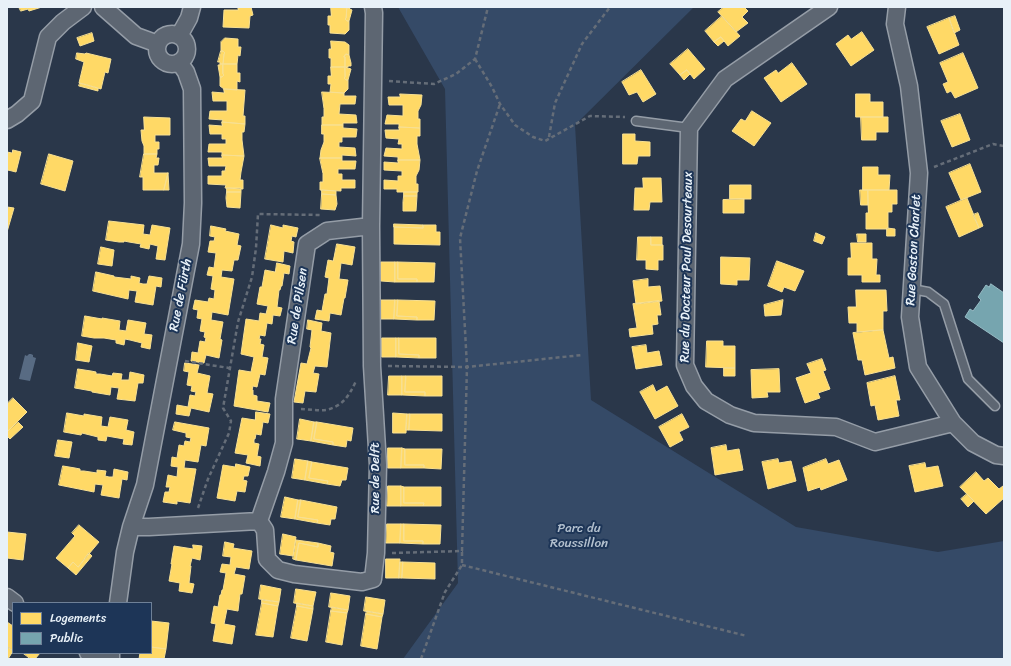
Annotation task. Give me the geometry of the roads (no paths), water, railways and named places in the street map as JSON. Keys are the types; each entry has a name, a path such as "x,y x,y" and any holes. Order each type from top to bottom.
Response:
{"street":[{"path":"7,120 17,114 32,101 48,37 63,22 82,7"},
{"path":"103,7 136,36 158,44"},
{"path":"179,36 189,18 192,7"},
{"path":"371,226 373,7"},
{"path":"689,128 725,79 829,7"},
{"name":"Rue Gaston Charlet","path":"897,7 895,24 909,86 919,173 910,317 918,368 953,424 973,443 996,455 1004,456"},
{"path":"173,34 179,36 185,41 187,49 185,57 179,62 172,64 165,62 160,58 158,44 167,35 173,34"},
{"name":"Rue de Fürth","path":"118,602 125,552 131,526 145,486 191,244 192,89 186,72 179,62"},
{"name":"Rue du Docteur Paul Desourteaux","path":"689,128 685,365 694,386 706,402 730,415 754,423 836,427 875,442 953,424"},
{"name":"Rue de Pilsen","path":"259,521 276,472 284,443 284,400 308,244 327,231 371,226"},
{"name":"Rue de Delft","path":"259,521 265,530 267,558 278,570 294,574 362,582 373,579 376,553 378,465 372,366 371,226"},
{"path":"131,526 149,527 259,521"}],"lane":[{"path":"636,121 689,128"},
{"path":"912,289 928,292 944,304 968,379 996,406"}],"park label":[{"name":"Parc du Roussillon","path":"579,536"}]}
